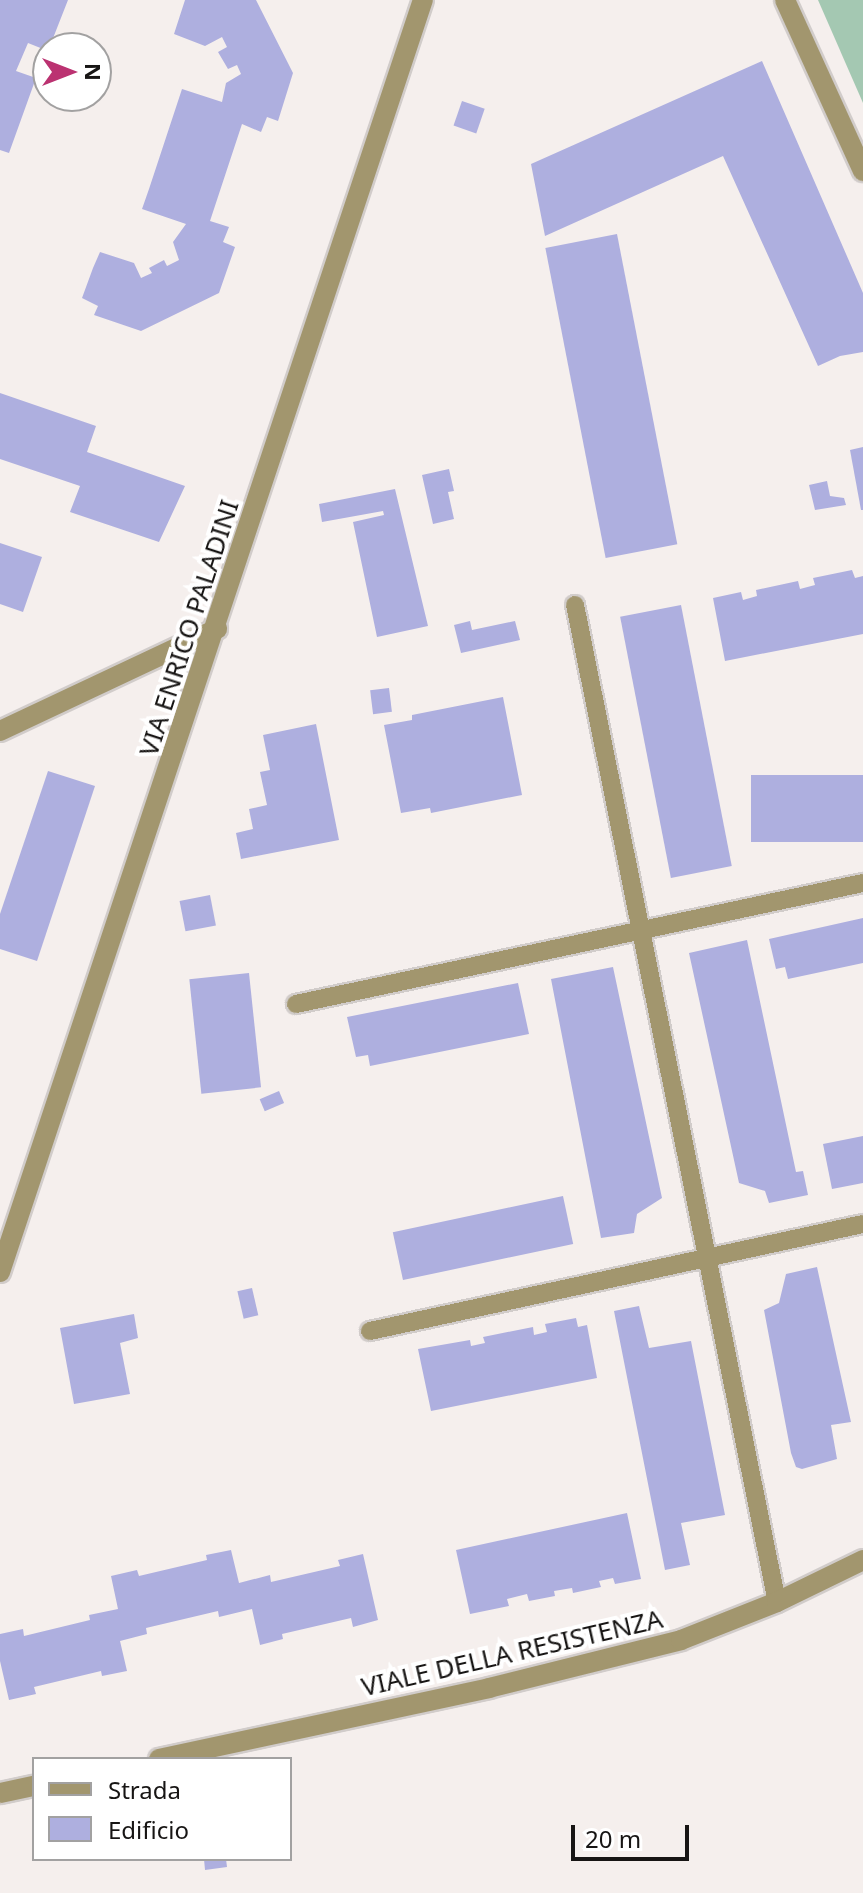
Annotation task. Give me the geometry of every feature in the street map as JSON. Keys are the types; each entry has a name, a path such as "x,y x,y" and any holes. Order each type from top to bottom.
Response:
{"street":[{"name":"VIA ENRICO PALADINI","path":"0,1272 217,629 423,0"},
{"path":"785,0 863,171"},
{"path":"0,731 217,629"},
{"name":"VIALE DELLA RESISTENZA","path":"168,1757 489,1688 681,1640 777,1602 863,1560"},
{"path":"0,1793 32,1786"}],"lane":[{"path":"575,605 777,1602"},
{"path":"296,1004 863,883"},
{"path":"370,1331 863,1224"}],"green space":[{"path":"818,0 863,0 863,103"}],"building":[{"path":"0,0 68,0 55,32 32,32 32,45 28,43 16,71 32,77 32,89 9,153 0,150"},
{"path":"185,0 256,0 293,73 278,121 267,117 261,132 242,124 210,221 229,227 223,242 235,247 219,293 141,331 94,315 98,306 82,298 93,268 100,252 134,263 141,278 152,273 149,268 164,260 167,266 179,260 173,242 186,224 142,209 182,89 222,102 226,83 241,74 237,65 228,69 218,52 227,47 222,37 205,46 174,34"},
{"path":"762,61 863,293 863,352 840,356 818,366 723,156 545,236 531,164"},
{"path":"462,101 485,109 476,133 454,126"},
{"path":"617,234 677,544 606,558 545,248"},
{"path":"0,393 96,426 87,452 185,486 159,542 70,512 80,486 0,459"},
{"path":"863,447 863,510 861,510 850,450"},
{"path":"449,469 454,491 448,492 454,519 433,524 422,475"},
{"path":"827,481 830,496 844,498 846,505 815,510 809,485"},
{"path":"395,489 428,626 377,637 353,522 384,515 383,511 322,522 319,504"},
{"path":"0,543 42,557 23,612 0,604"},
{"path":"852,570 855,578 863,576 863,634 725,661 713,598 741,592 743,600 757,596 756,590 798,581 800,589 815,585 813,578"},
{"path":"681,605 732,866 671,878 620,617"},
{"path":"470,621 472,630 515,621 520,640 461,653 454,625"},
{"path":"389,688 392,712 373,714 370,690"},
{"path":"503,697 522,795 431,813 430,808 401,813 384,725 412,720 412,715"},
{"path":"316,724 339,840 241,859 236,833 253,829 249,809 267,805 260,772 270,770 263,735"},
{"path":"48,771 95,786 37,961 0,949 0,914"},
{"path":"751,775 863,775 863,842 751,842"},
{"path":"210,895 216,925 185,931 180,901"},
{"path":"863,918 863,963 788,979 785,967 776,969 769,939"},
{"path":"747,940 796,1172 803,1171 808,1195 769,1203 765,1191 739,1183 689,953"},
{"path":"613,967 662,1198 637,1214 634,1233 601,1238 551,979"},
{"path":"249,973 261,1087 201,1094 189,979"},
{"path":"518,983 529,1034 370,1066 368,1055 356,1057 347,1017"},
{"path":"279,1091 284,1103 265,1111 260,1099"},
{"path":"863,1136 863,1183 832,1189 823,1144"},
{"path":"563,1196 573,1244 403,1280 393,1232"},
{"path":"817,1267 851,1422 831,1425 837,1459 802,1469 796,1467 791,1453 764,1310 779,1303 786,1274"},
{"path":"252,1288 258,1315 244,1319 237,1291"},
{"path":"639,1306 649,1348 691,1341 725,1515 681,1523 690,1565 665,1570 614,1311"},
{"path":"134,1314 138,1338 120,1343 130,1394 74,1404 60,1328"},
{"path":"576,1318 578,1327 587,1325 597,1378 431,1411 418,1349 470,1340 471,1346 485,1343 483,1337 533,1327 534,1335 547,1332 545,1324"},
{"path":"627,1513 641,1579 615,1584 613,1578 599,1581 601,1587 573,1593 572,1588 554,1591 555,1596 529,1601 527,1594 507,1599 509,1606 470,1614 456,1550"},
{"path":"231,1550 239,1583 270,1575 271,1582 340,1566 338,1560 363,1554 378,1620 353,1627 351,1618 282,1634 283,1639 260,1645 252,1609 219,1617 218,1611 146,1628 147,1634 120,1641 127,1671 102,1676 101,1671 34,1687 36,1694 9,1700 0,1661 0,1634 23,1629 24,1636 90,1620 89,1615 118,1609 111,1576 137,1570 139,1576 207,1560 206,1555"},
{"path":"204,1861 226,1861 227,1867 205,1870"}]}
